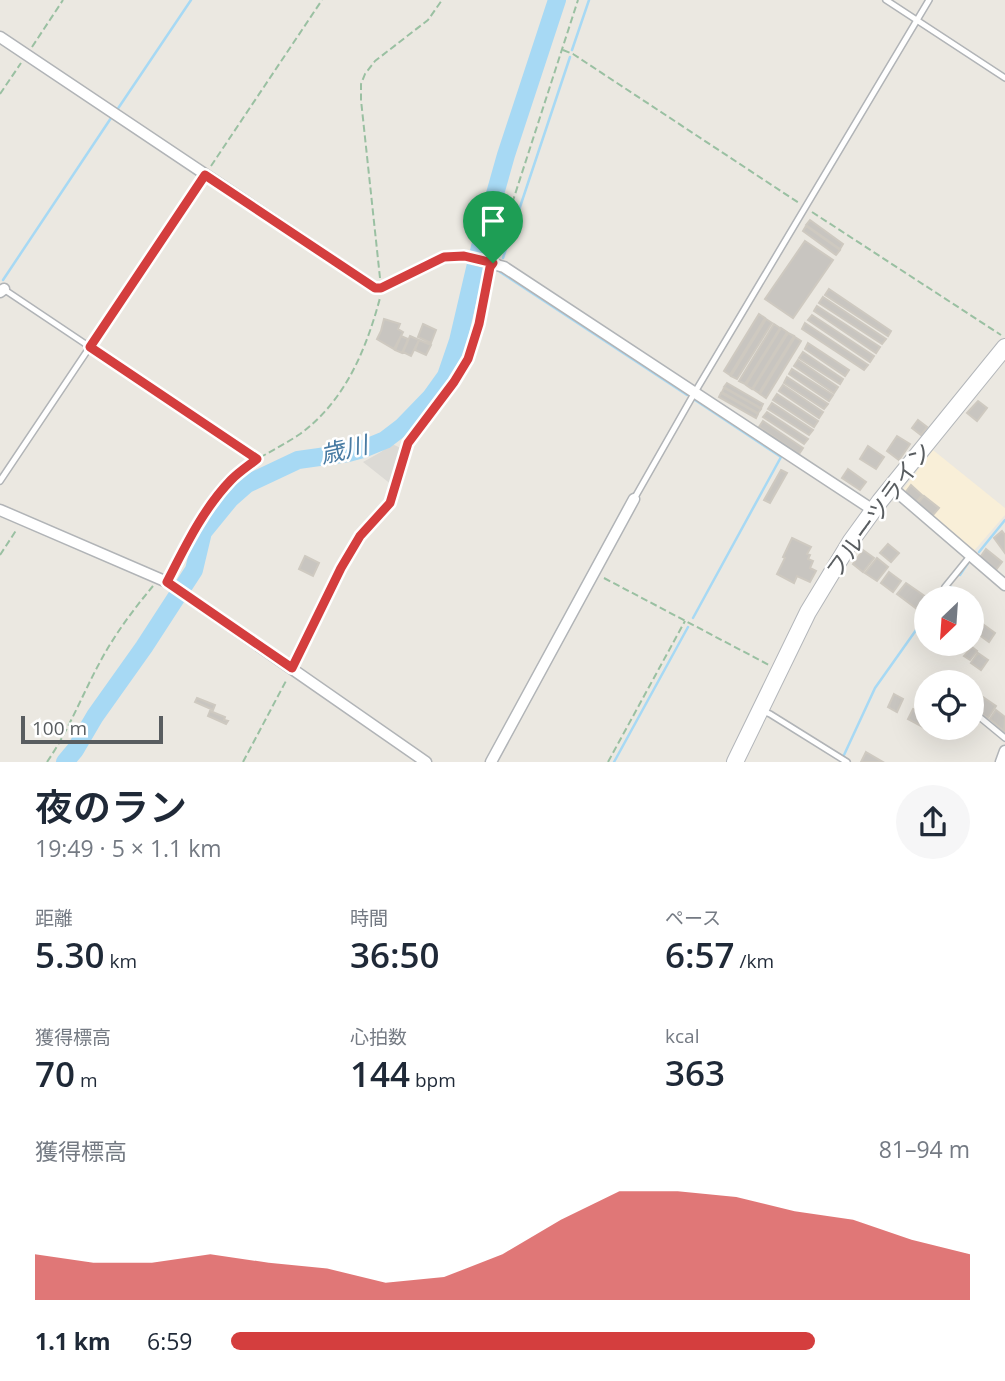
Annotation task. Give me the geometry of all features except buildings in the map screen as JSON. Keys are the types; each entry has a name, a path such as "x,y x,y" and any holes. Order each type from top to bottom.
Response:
{"street":[{"path":"0,37 375,288 381,288 444,257 464,256 504,267 873,510"},
{"name":"フルーツライン","path":"735,761 821,590 851,541 1005,346"},
{"path":"891,487 1005,585"},
{"path":"491,761 634,499"},
{"path":"0,510 166,582 426,761"},
{"path":"1001,761 1005,751"}],"lane":[{"path":"886,0 1005,78"},
{"path":"634,499 929,0"},
{"path":"0,481 205,175"},
{"path":"1,289 90,347"},
{"path":"946,586 971,555"},
{"path":"761,711 847,761"},
{"path":"984,721 1005,738"}],"path":[{"path":"205,175 322,0"},
{"path":"47,761 61,742 101,660 129,615 166,582 215,499 232,478 310,426 340,392 359,362 381,288 361,85 375,61 428,20 442,0"},
{"path":"243,761 341,568 360,536 390,503 408,443 468,359 476,335 490,267 579,0"},
{"path":"562,49 1005,338"},
{"path":"90,347 257,459"},
{"path":"0,555 24,520"},
{"path":"593,573 780,671"},
{"path":"608,761 685,621"}],"shaded area":[{"path":"392,444 403,449 392,485 363,462"},
{"path":"933,450 1005,508 1005,515 973,552 901,492"}],"waterway":[{"path":"117,110 191,0"},
{"name":"歳川","path":"65,762 194,570 203,532 230,499 247,484 298,460 348,453 385,440 402,427 431,397 446,376 458,341 480,247 506,155 557,0"},
{"path":"572,50 589,0"},
{"path":"503,258 570,57"},
{"path":"3,280 111,118"},
{"path":"500,272 687,395"},
{"path":"693,618 781,457 695,400"},
{"path":"979,552 1005,520"},
{"path":"960,575 968,563"},
{"path":"614,762 688,627"},
{"path":"844,755 875,688 914,633"}],"route":[{"path":"205,175 375,288 381,288 444,257 464,256 493,263 468,359 438,405 408,443 390,503 360,536 341,568 292,668 167,582 215,499 232,478 257,459 90,347 205,175"}]}
